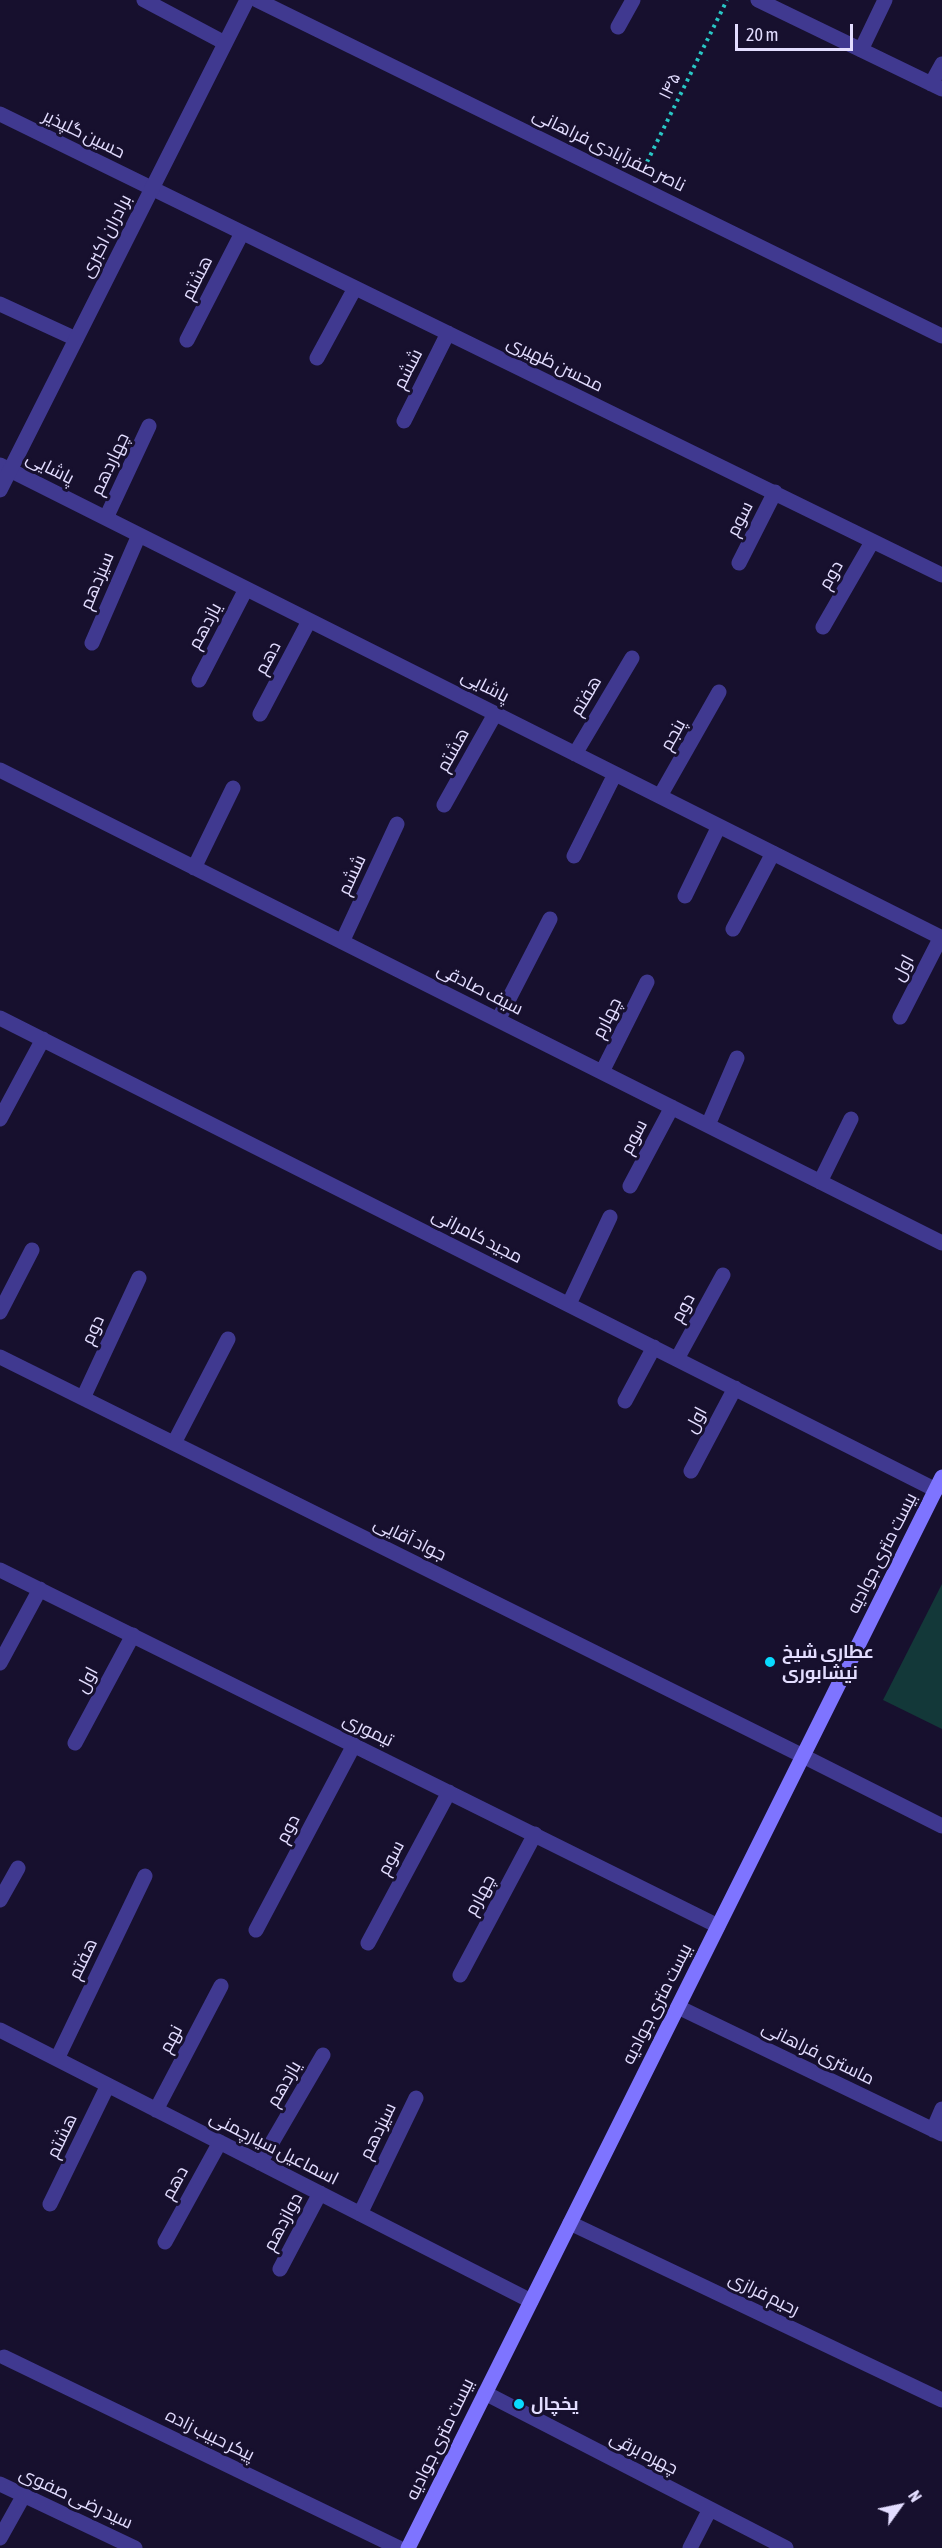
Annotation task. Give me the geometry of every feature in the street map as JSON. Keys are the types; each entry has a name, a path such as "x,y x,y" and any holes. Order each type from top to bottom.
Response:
{"main road":[{"name":"بیست متری جوادیه","path":"408,2548 939,1483"}],"street":[{"path":"144,0 225,43"},
{"name":"برادران اکبری","path":"0,490 5,468 76,339 247,0"},
{"name":"ناصر صفرآبادی فراهانی","path":"257,0 942,336"},
{"path":"618,27 633,0"},
{"path":"861,50 885,0"},
{"path":"765,2 937,87 942,64"},
{"name":"حسین گلپذیر","path":"0,114 152,189"},
{"name":"محسن ظهیری","path":"152,189 942,575"},
{"name":"هشتم","path":"187,340 242,233"},
{"path":"317,358 355,288"},
{"path":"0,304 76,339"},
{"name":"ششم","path":"404,421 448,333"},
{"name":"چهاردهم","path":"106,518 149,426"},
{"name":"پاشایی","path":"5,468 941,937"},
{"name":"سوم","path":"739,563 775,492"},
{"name":"سیزدهم","path":"92,643 139,535"},
{"name":"دوم","path":"823,627 872,542"},
{"name":"یازدهم","path":"199,681 246,589"},
{"name":"دهم","path":"260,714 309,621"},
{"name":"هفتم","path":"575,754 632,658"},
{"name":"پنجم","path":"660,796 719,692"},
{"name":"هشتم","path":"444,805 495,714"},
{"name":"سیف صادقی","path":"0,770 942,1243"},
{"path":"574,855 615,774"},
{"path":"194,868 233,788"},
{"name":"ششم","path":"342,942 397,824"},
{"path":"686,896 719,826"},
{"path":"733,929 773,853"},
{"path":"498,1020 550,919"},
{"name":"اول","path":"900,1017 941,937"},
{"name":"چهارم","path":"602,1072 647,982"},
{"name":"مجید کامرانی","path":"0,1018 735,1388 939,1483"},
{"path":"0,1119 43,1039"},
{"path":"708,1125 737,1058"},
{"name":"سوم","path":"630,1186 672,1107"},
{"path":"820,1182 851,1119"},
{"path":"569,1304 610,1217"},
{"path":"0,1312 32,1250"},
{"name":"دوم","path":"677,1359 723,1275"},
{"name":"دوم","path":"83,1398 139,1278"},
{"path":"174,1443 228,1339"},
{"path":"625,1401 654,1347"},
{"name":"جواد آقایی","path":"0,1357 942,1826"},
{"name":"اول","path":"691,1471 735,1388"},
{"name":"تیموری","path":"0,1570 718,1926"},
{"path":"0,1663 40,1589"},
{"name":"اول","path":"75,1743 133,1635"},
{"name":"دوم","path":"256,1930 354,1745"},
{"name":"سوم","path":"368,1943 449,1792"},
{"name":"چهارم","path":"460,1974 535,1834"},
{"path":"0,1900 18,1868"},
{"name":"هفتم","path":"57,2059 145,1876"},
{"name":"نهم","path":"156,2110 220,1986"},
{"name":"ماستری فراهانی","path":"678,2007 938,2132"},
{"name":"اسماعیل سیارچمنی","path":"0,2030 531,2301"},
{"name":"یازدهم","path":"260,2163 323,2055"},
{"name":"هشتم","path":"50,2204 108,2085"},
{"name":"سیزدهم","path":"360,2214 416,2098"},
{"path":"938,2132 942,2109"},
{"name":"دهم","path":"165,2242 220,2142"},
{"name":"دوازدهم","path":"280,2269 320,2193"},
{"name":"رحیم فرازی","path":"570,2223 942,2400"},
{"name":"پیکر حبیب زاده","path":"4,2357 399,2548"},
{"name":"چهره برقی","path":"485,2393 786,2548"},
{"name":"سید رضی صفوی","path":"0,2484 133,2548"},
{"path":"0,2538 24,2495"},
{"path":"690,2548 710,2509"}],"path":[{"name":"۱۴۵","path":"636,184 727,0"}],"green space":[{"path":"942,1584 942,1729 883,1700"}],"place":[{"name":"عطاری شیخ نیشابوری","path":"770,1662"},
{"name":"یخچال","path":"519,2404"}]}
